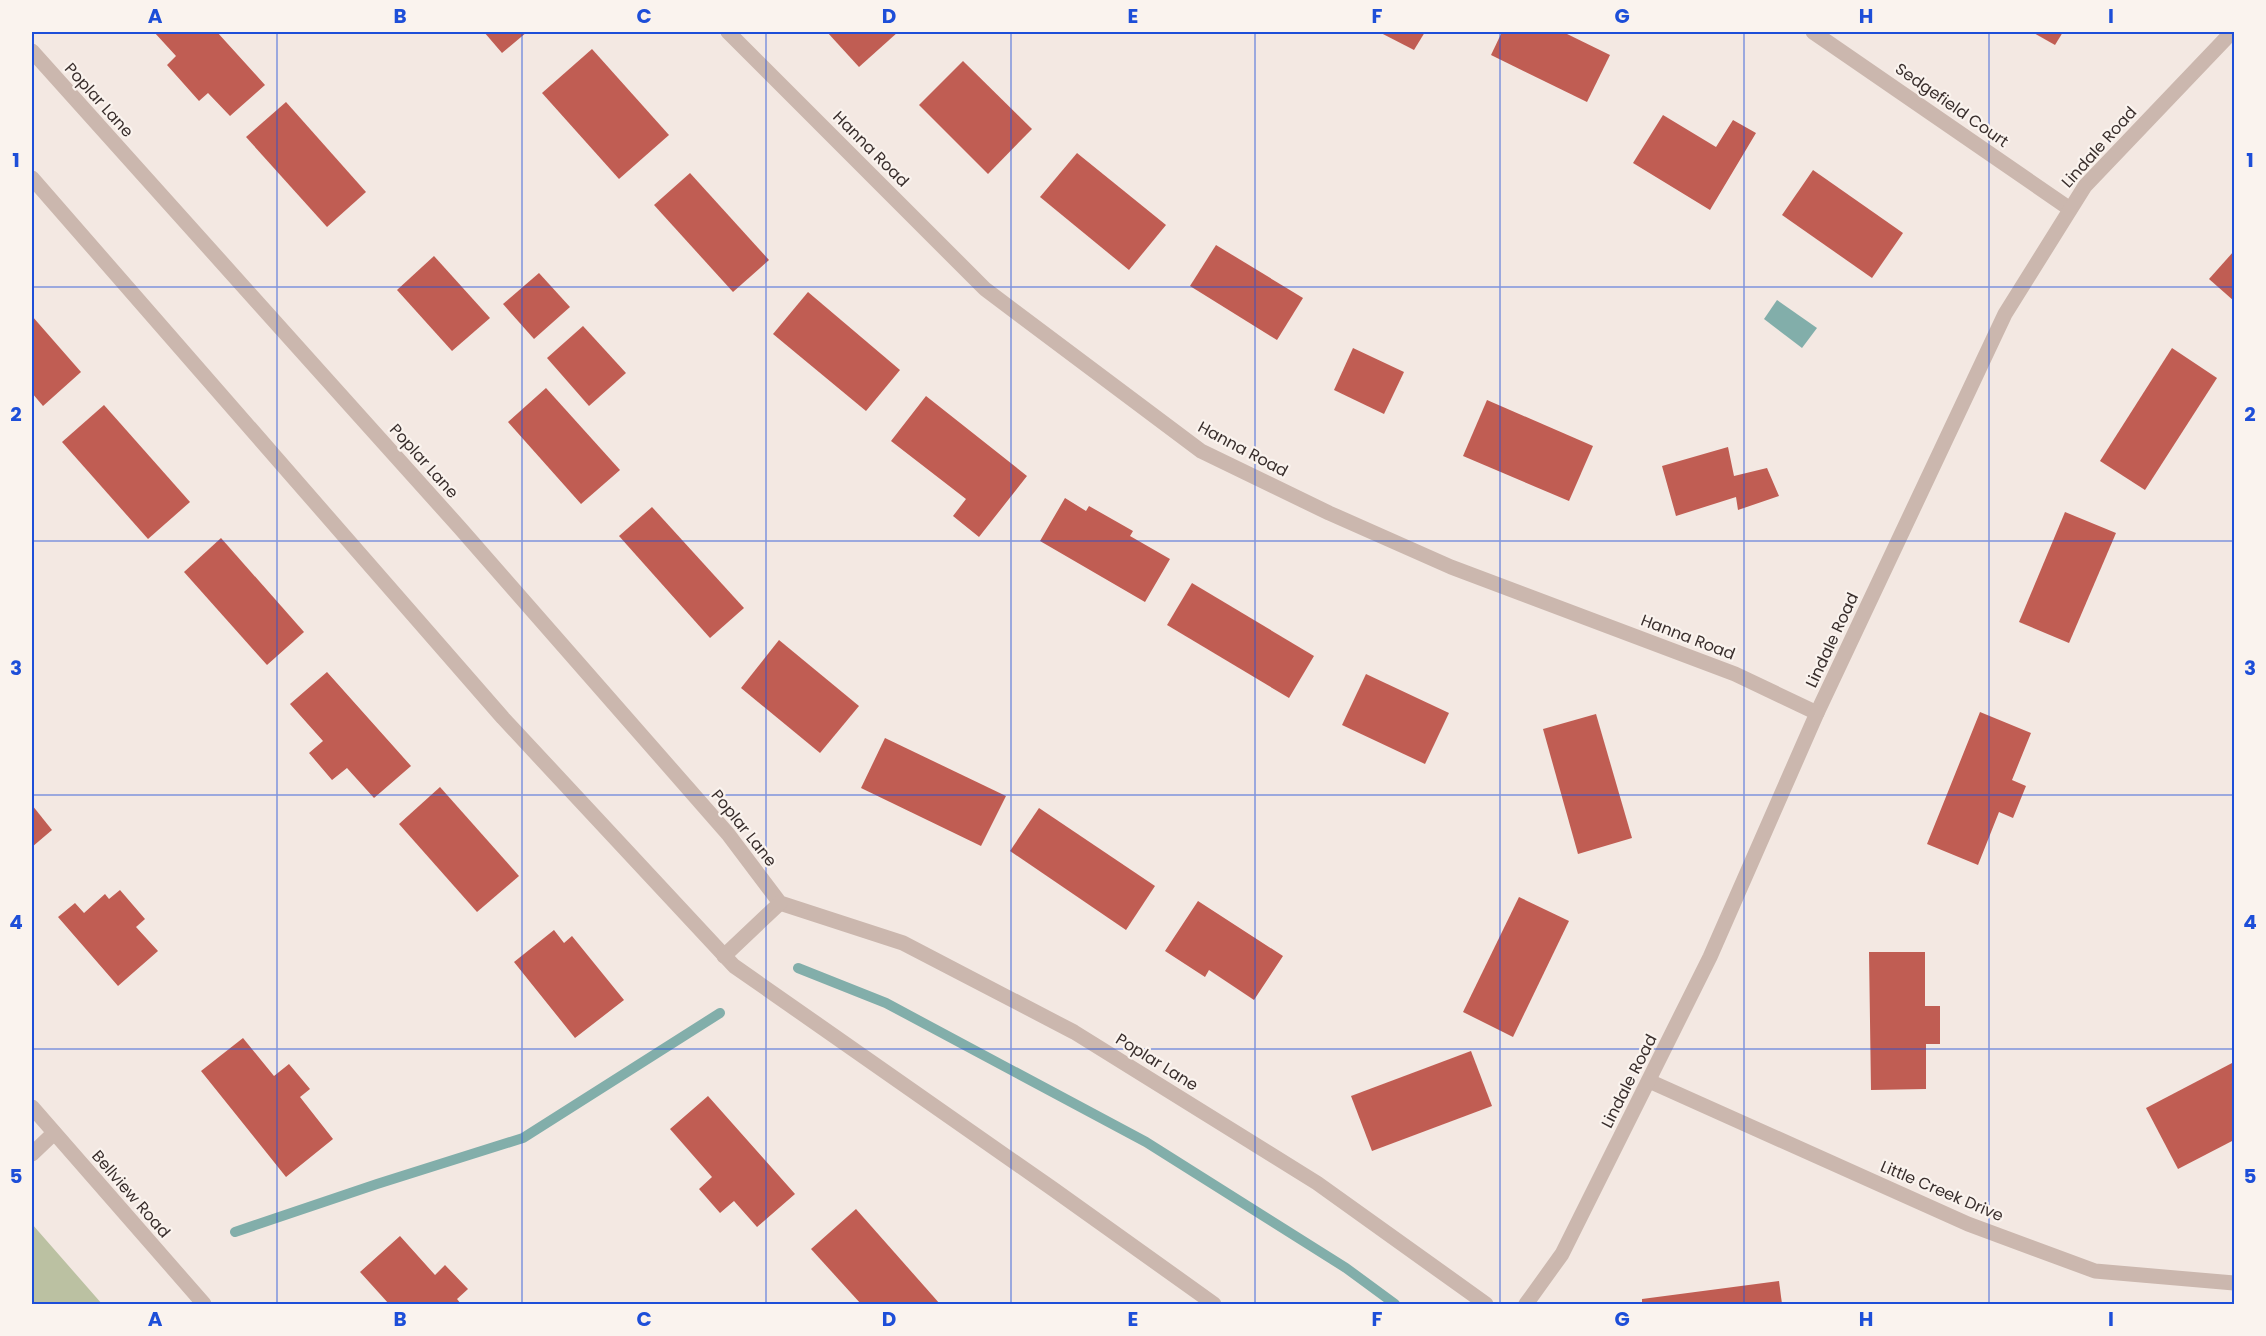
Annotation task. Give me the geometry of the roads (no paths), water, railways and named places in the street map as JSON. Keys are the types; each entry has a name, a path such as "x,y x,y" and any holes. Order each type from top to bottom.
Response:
{"street":[{"name":"Hanna Road","path":"728,32 985,289 1201,451 1329,513 1451,567 1735,674 1817,713"},
{"name":"Sedgefield Court","path":"1813,32 2070,209"},
{"name":"Lindale Road","path":"1526,1305 1562,1254 1710,957 1817,713 2005,314 2085,186 2232,32"},
{"name":"Poplar Lane","path":"32,51 476,546 728,834 780,903 903,943 1074,1032 1317,1183 1486,1305"},
{"path":"32,178 503,718 734,966 1053,1189 1214,1305"},
{"path":"724,956 780,903"},
{"name":"Little Creek Drive","path":"1649,1080 1968,1224 2095,1271 2227,1282"},
{"name":"Bellview Road","path":"32,1107 204,1305"},
{"path":"32,1154 54,1133"},
{"path":"2227,1282 2235,1273"}],"water":[{"path":"1777,300 1817,328 1802,348 1764,319"}],"waterway":[{"path":"798,968 886,1003 1146,1142 1346,1268 1395,1304"},
{"path":"235,1232 523,1138 720,1013"}]}
